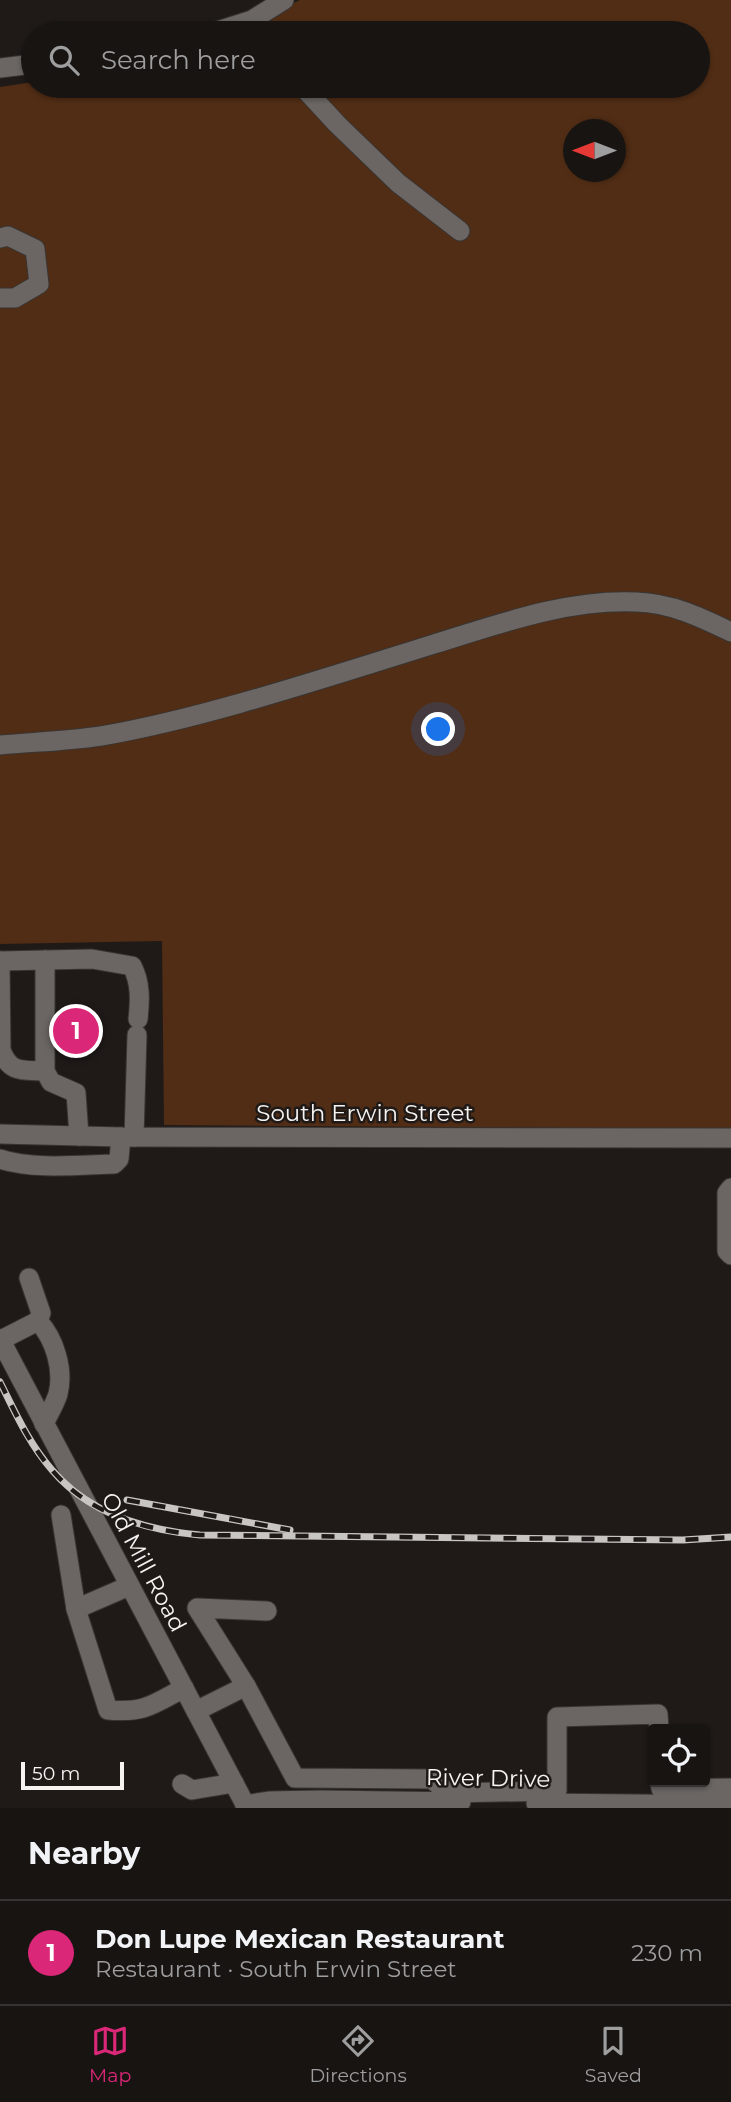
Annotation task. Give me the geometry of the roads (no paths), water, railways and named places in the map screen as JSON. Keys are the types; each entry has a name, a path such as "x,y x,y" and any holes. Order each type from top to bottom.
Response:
{"street":[{"path":"262,21 284,0"},
{"path":"0,68 21,65"},
{"path":"313,98 398,183 460,231"},
{"path":"0,237 8,236 35,249 39,284 15,298 0,298"},
{"path":"0,745 99,736 170,722 542,612 590,603 638,602 665,605 692,613 731,632"},
{"path":"0,1159 20,1163 114,1164 119,1159 128,1137 138,1027 140,995 137,975 132,966 92,959 0,961 1,1049 5,1060 11,1067 20,1070 45,1071"},
{"path":"45,960 45,1071 51,1082 76,1093 79,1136"},
{"name":"South Erwin Street","path":"0,1134 128,1137 731,1138"},
{"path":"731,1188 727,1193 727,1251 731,1255"},
{"path":"0,1339 38,1321 41,1313 29,1278"},
{"path":"38,1321 48,1334 58,1359 60,1373 58,1396 44,1424"},
{"name":"Old Mill Road","path":"0,1339 246,1806"},
{"path":"61,1515 76,1609 108,1710 131,1712 144,1709 184,1688"},
{"path":"76,1609 129,1586"},
{"path":"267,1611 197,1608 246,1686 295,1778 432,1779 448,1793 557,1797 557,1717 658,1714 659,1724"},
{"path":"196,1712 246,1686"},
{"path":"355,1801 356,1778"},
{"path":"182,1784 192,1790 234,1783"},
{"path":"661,1792 731,1788"},
{"name":"River Drive","path":"246,1806 269,1801 314,1804 557,1797 598,1806 661,1792 731,1805"}],"railway":[{"path":"0,1382 36,1450 67,1485 100,1509 158,1529 200,1535 683,1540 731,1537"},
{"path":"127,1500 290,1530"}],"place":[{"name":"Don Lupe Mexican Restaurant","path":"76,1031"}]}
